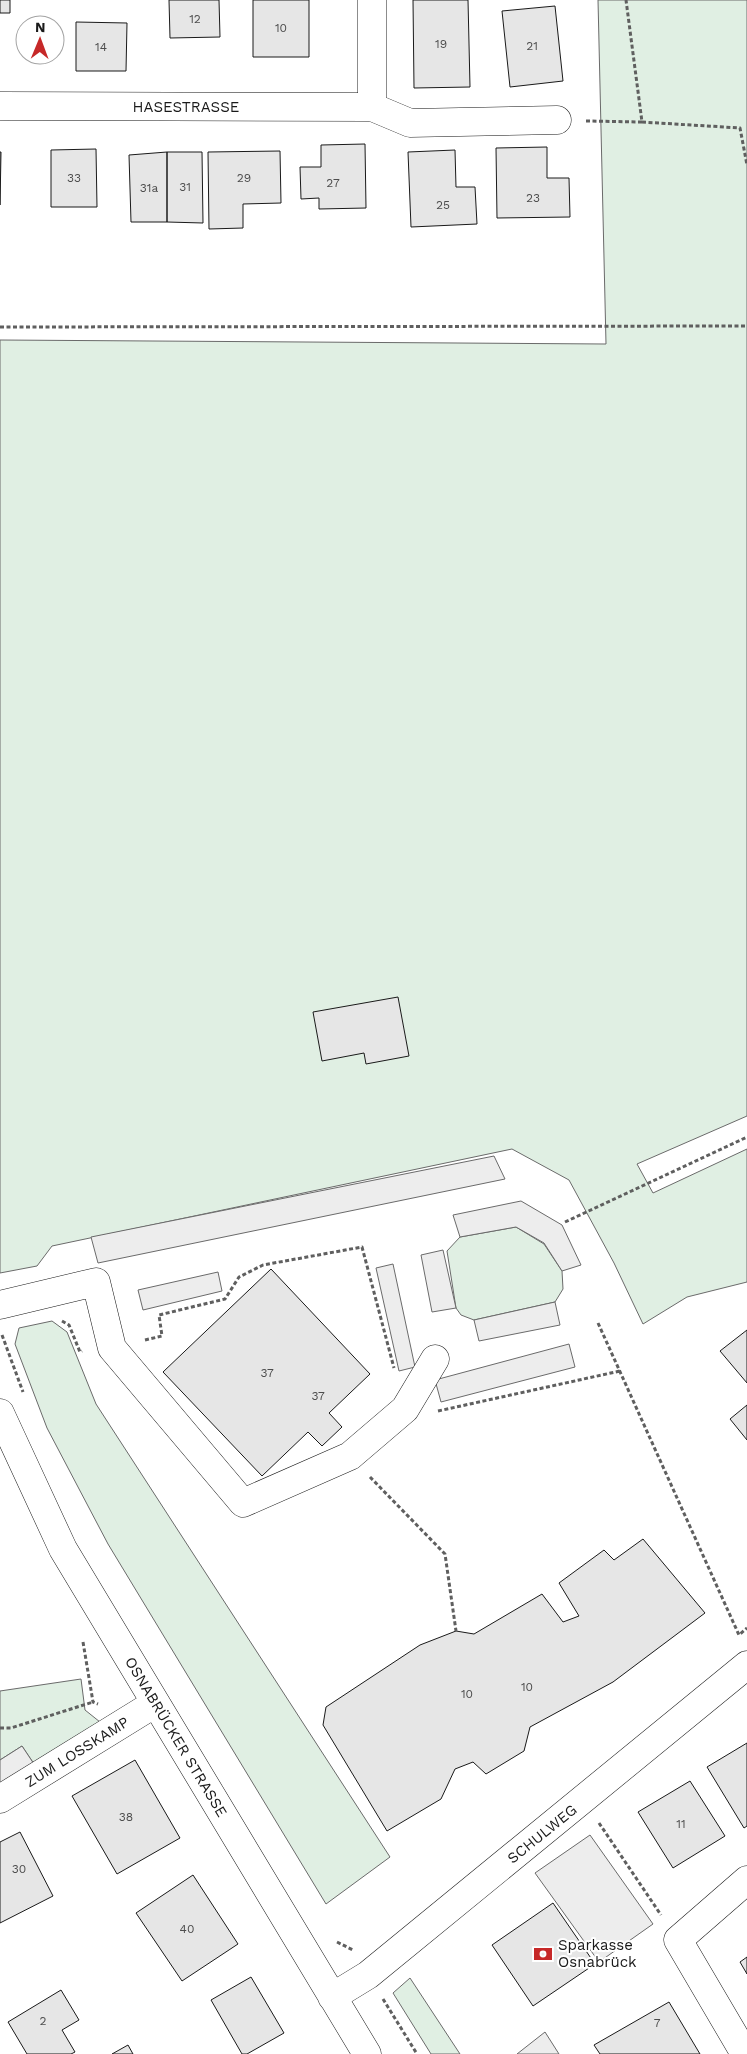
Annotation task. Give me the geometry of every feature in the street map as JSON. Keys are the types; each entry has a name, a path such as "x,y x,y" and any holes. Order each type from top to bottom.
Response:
{"street":[{"path":"372,0 372,107"},
{"name":"HASESTRASSE","path":"0,106 372,107 410,122 557,120"},
{"path":"4,1316 96,1282 112,1348 243,1503 350,1456 405,1409 436,1359"},
{"name":"OSNABRÜCKER STRASSE","path":"0,1413 63,1549 154,1704 266,1883 366,2054"},
{"name":"SCHULWEG","path":"332,1997 368,1975 584,1800 747,1664"},
{"name":"ZUM LOSSKAMP","path":"0,1799 154,1704"},
{"path":"745,2054 678,1940 747,1880"}],"path":[{"path":"626,0 642,122"},
{"path":"557,120 642,122 740,128 747,165"},
{"path":"0,327 747,326"},
{"path":"565,1222 747,1137"},
{"path":"54,1315 69,1325 80,1352 112,1348 162,1336 159,1315 225,1299 240,1277 263,1265 362,1247 405,1409 429,1413 620,1371"},
{"path":"1,1334 4,1316"},
{"path":"598,1323 739,1635 747,1628"},
{"path":"0,1329 26,1399"},
{"path":"350,1456 445,1554 456,1631"},
{"path":"0,1728 11,1728 93,1702"},
{"path":"584,1800 678,1940"},
{"path":"333,1935 338,1944 359,1953 368,1975 417,2054"}],"green space":[{"path":"598,0 747,0 747,1116 637,1164 653,1193 747,1149 747,1282 687,1297 643,1324 614,1263 569,1180 512,1149 52,1246 37,1266 0,1273 0,340 606,344"},
{"path":"516,1227 544,1244 562,1271 563,1289 555,1302 474,1320 461,1315 456,1308 447,1251 460,1237"},
{"path":"52,1321 67,1332 96,1404 390,1857 326,1904 108,1544 47,1428 15,1344 19,1328"},
{"path":"81,1679 85,1710 100,1722 34,1764 22,1746 0,1760 0,1691"},
{"path":"410,1978 460,2054 431,2054 393,1993"}],"shaded area":[{"path":"494,1156 505,1179 98,1263 91,1237"},
{"path":"521,1201 562,1225 581,1265 562,1271 544,1243 516,1227 460,1237 453,1215"},
{"path":"443,1250 456,1308 432,1312 421,1255"},
{"path":"393,1264 415,1367 399,1371 376,1268"},
{"path":"218,1272 222,1291 143,1310 138,1290"},
{"path":"555,1302 560,1325 479,1341 474,1320"},
{"path":"569,1344 575,1367 441,1402 435,1380"},
{"path":"22,1746 34,1764 0,1786 0,1760"},
{"path":"590,1835 653,1924 599,1962 535,1873"},
{"path":"545,2032 559,2054 517,2054"}],"building":[{"path":"0,0 10,0 10,13 0,13"},
{"path":"169,0 219,0 220,37 170,38"},
{"path":"253,0 309,0 309,57 253,57"},
{"path":"413,0 468,0 470,87 414,88"},
{"path":"555,6 563,81 510,87 502,11"},
{"path":"76,22 127,23 126,71 76,71"},
{"path":"365,144 366,208 319,209 319,198 301,199 300,167 321,167 321,145"},
{"path":"547,147 547,178 569,178 570,217 497,218 496,148"},
{"path":"96,149 97,207 51,207 51,150"},
{"path":"455,150 456,187 475,187 477,224 411,227 408,152"},
{"path":"280,151 281,203 243,204 243,228 209,229 208,152"},
{"path":"0,152 1,152 0,205"},
{"path":"167,152 167,222 131,222 129,155"},
{"path":"167,152 202,152 203,223 167,222"},
{"path":"398,997 409,1056 366,1064 364,1053 322,1061 313,1012"},
{"path":"271,1269 370,1374 329,1413 342,1427 322,1446 308,1432 262,1476 163,1372"},
{"path":"747,1330 747,1383 720,1351"},
{"path":"747,1405 747,1440 730,1419"},
{"path":"643,1539 705,1613 613,1682 530,1727 524,1751 486,1774 473,1762 455,1769 441,1799 387,1831 323,1725 326,1707 420,1645 456,1631 474,1634 542,1594 563,1622 579,1616 559,1583 604,1550 614,1560"},
{"path":"747,1743 747,1826 744,1828 707,1767"},
{"path":"135,1760 180,1838 117,1874 72,1796"},
{"path":"690,1781 725,1836 673,1868 638,1812"},
{"path":"20,1832 53,1896 0,1923 0,1842"},
{"path":"193,1875 238,1944 182,1981 136,1913"},
{"name":"Sparkasse Osnabrück","path":"553,1903 595,1964 533,2006 492,1945"},
{"path":"747,1957 747,1974 740,1962"},
{"path":"251,1977 284,2033 247,2054 242,2054 211,2000"},
{"path":"61,1990 79,2020 62,2030 75,2052 71,2054 27,2054 8,2022"},
{"path":"669,2002 700,2054 600,2054 594,2045"},
{"path":"128,2045 133,2054 112,2054"}],"place":[{"name":"Sparkasse Osnabrück","path":"543,1954"}]}
